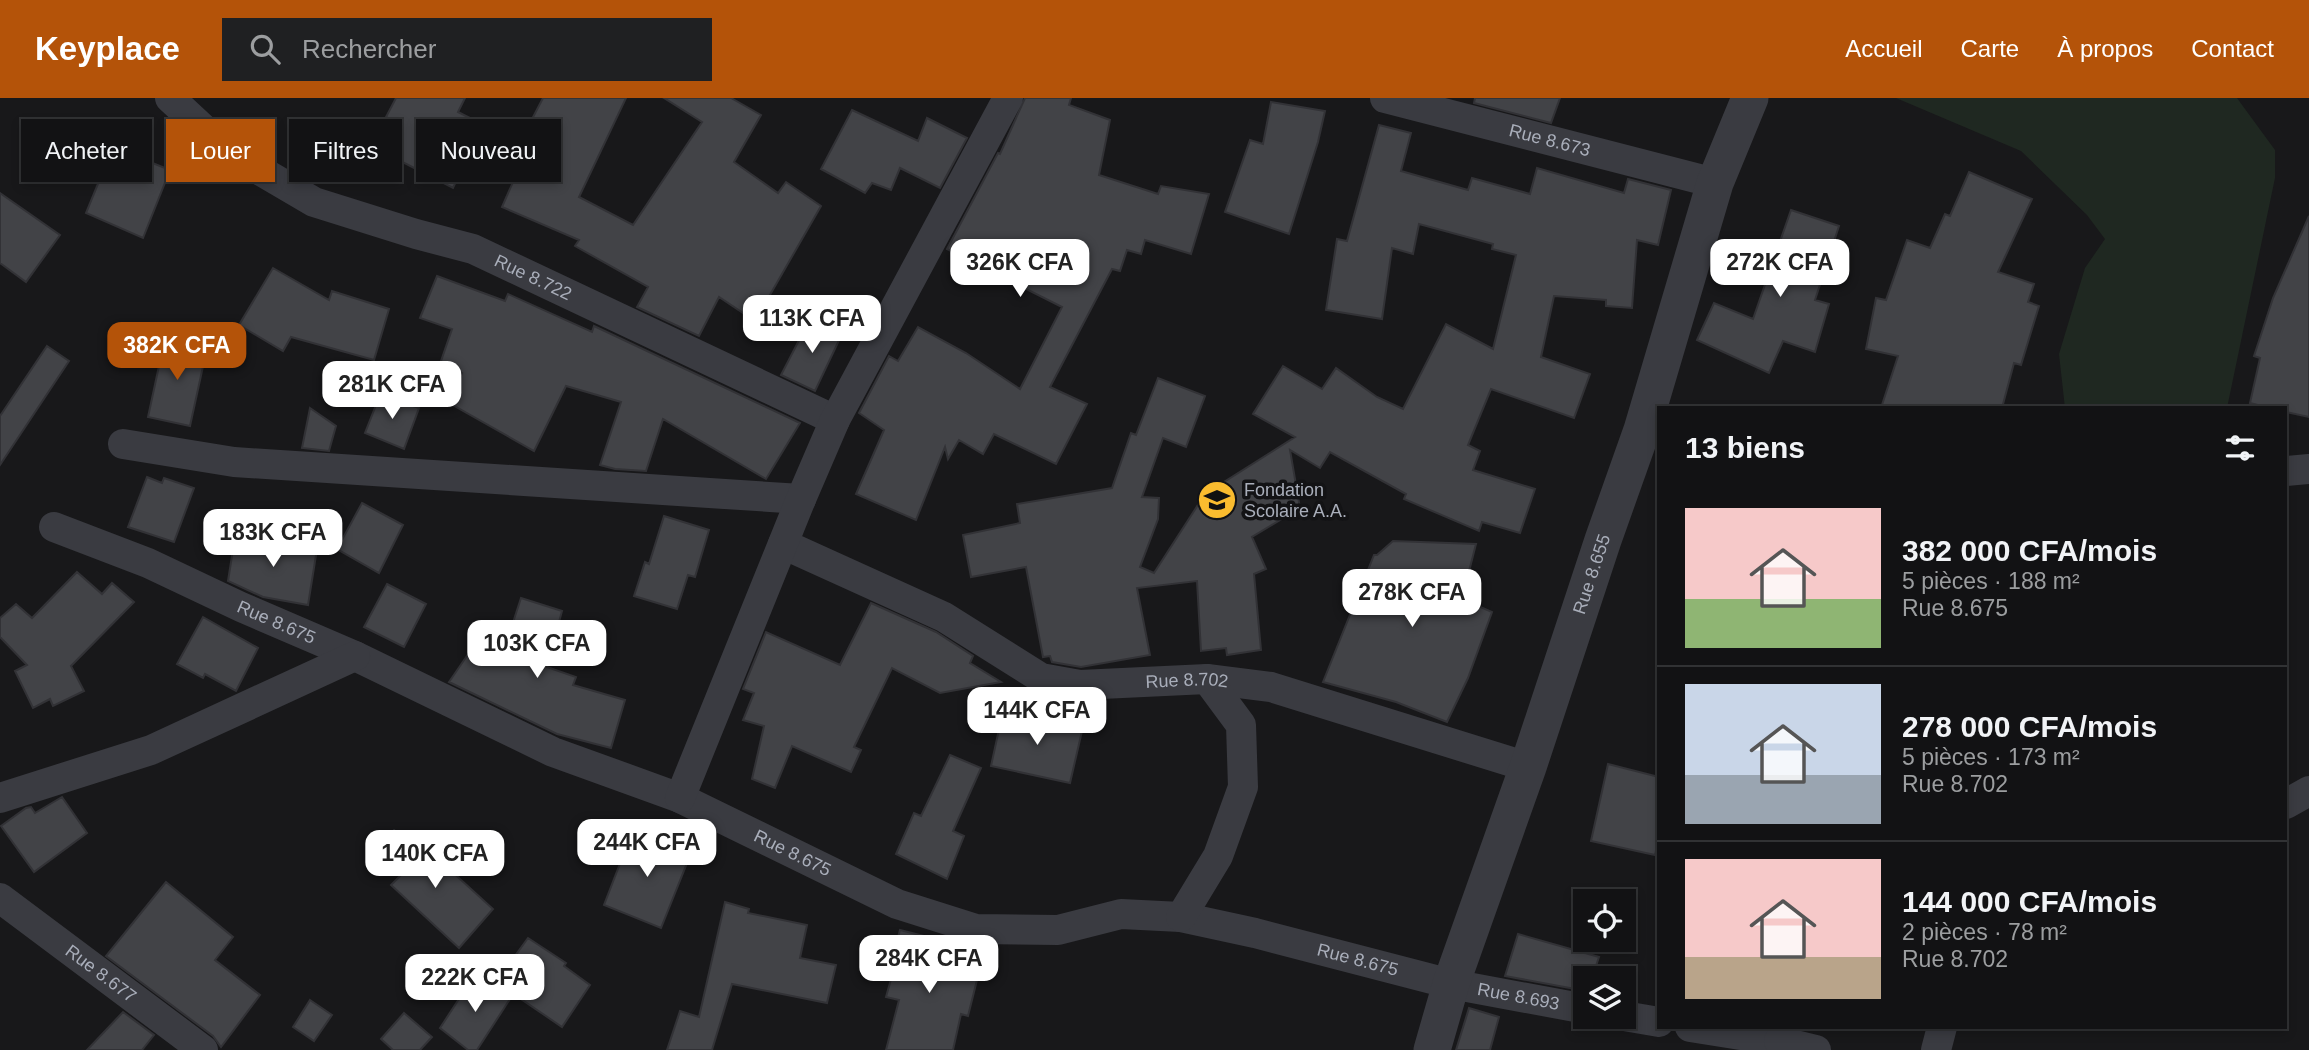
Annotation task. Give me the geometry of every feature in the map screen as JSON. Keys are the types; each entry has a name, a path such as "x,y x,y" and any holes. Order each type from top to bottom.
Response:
{"street":[{"name":"Rue 8.722","path":"170,98 227,150 314,202 473,249 835,420"},
{"path":"680,798 835,420 1008,98"},
{"name":"Rue 8.673","path":"1385,98 1715,183"},
{"name":"Rue 8.655","path":"1658,406 1715,183 1750,98"},
{"name":"Rue 8.655","path":"1432,1050 1451,984 1528,767 1603,540 1651,432 1657,409"},
{"path":"122,444 234,462 801,499"},
{"path":"2287,471 2309,470"},
{"name":"Rue 8.675","path":"54,527 148,563 355,656 552,752 680,798 897,904 976,929 1058,930 1121,914 1181,917 1255,933 1451,984"},
{"name":"Rue 8.702","path":"783,544 944,617 1041,678 1080,685 1207,679 1271,687 1528,767"},
{"path":"0,798 151,750 355,656"},
{"path":"1181,917 1218,856 1243,787 1241,725 1207,679"},
{"path":"2287,803 2309,790"},
{"name":"Rue 8.677","path":"0,898 203,1050"},
{"name":"Rue 8.693","path":"1451,984 1573,1007"},
{"path":"1636,1018 1657,1022"},
{"path":"1700,1029 1816,1050"},
{"path":"1936,1050 1941,1029"}],"shaded area":[{"path":"1896,98 2237,98 2275,150 2275,178 2227,406 2065,406 2059,354 2085,268 2105,239 2087,215 2021,151"}],"building":[{"path":"396,98 465,98 458,112 470,118 416,119 416,169 402,162 402,119 386,117"},
{"path":"543,98 626,98 579,197 633,225 702,122 664,98 731,98 761,115 734,162 778,193 786,182 821,206 755,321 719,297 699,336 637,307 648,287 575,246 579,240 502,207 513,182 561,182 561,119 532,119"},
{"path":"1025,98 1071,98 1069,105 1110,120 1099,175 1158,194 1161,186 1209,194 1191,254 1145,240 1141,254 1127,250 1120,271 1112,269 1050,387 1087,404 1056,464 994,434 983,454 959,440 948,459 945,447 916,520 856,494 884,430 859,413 889,356 898,361 918,327 966,353 1020,389 1062,307 947,249 998,153 1000,154"},
{"path":"1475,98 1560,98 1551,123 1474,103"},
{"path":"1271,102 1325,111 1289,234 1225,212 1250,140 1263,144"},
{"path":"852,110 918,141 927,118 967,138 940,188 900,168 891,190 872,183 865,193 821,169"},
{"path":"1379,125 1411,133 1401,171 1468,190 1472,178 1530,194 1537,168 1624,193 1628,179 1671,190 1658,245 1637,240 1632,308 1606,306 1606,300 1554,296 1541,357 1590,374 1574,418 1491,389 1468,445 1480,451 1473,470 1535,489 1520,533 1482,522 1479,531 1404,499 1406,494 1330,452 1320,468 1290,450 1300,508 1252,537 1266,569 1254,574 1261,650 1227,655 1226,648 1201,651 1197,581 1137,588 1150,655 1081,667 1052,662 1050,656 1043,657 1026,567 971,577 963,535 1020,523 1017,504 1112,488 1131,433 1136,435 1158,378 1205,396 1186,447 1163,438 1142,497 1159,498 1158,519 1140,567 1154,573 1205,494 1295,437 1253,414 1283,366 1322,389 1336,368 1377,397 1403,409 1446,324 1493,349 1516,255 1492,249 1493,244 1419,224 1413,254 1392,248 1382,319 1326,310 1337,239 1347,241"},
{"path":"152,163 166,168 166,180 143,238 86,213 99,182 152,182"},
{"path":"1969,172 2032,199 1998,272 2034,284 2028,302 2039,306 2021,365 2014,363 2003,406 1882,406 1898,356 1866,349 1876,298 1886,300 1907,240 1930,248 1945,214 1950,216"},
{"path":"441,182 456,182 453,188"},
{"path":"0,193 60,235 26,282 0,263"},
{"path":"1791,210 1839,226 1815,300 1829,304 1815,352 1783,341 1769,373 1697,340 1714,303 1753,319"},
{"path":"2309,216 2309,417 2287,412 2287,406 2250,403 2260,358 2254,356 2273,298"},
{"path":"273,268 329,300 332,291 389,309 374,360 291,337 283,351 239,325"},
{"path":"437,276 505,301 508,294 592,332 594,326 800,423 766,479 663,419 646,471 615,469 600,465 621,402 566,386 534,451 451,404 462,373 440,364 452,329 420,318"},
{"path":"810,319 842,334 815,391 781,375"},
{"path":"165,338 207,348 190,426 148,417"},
{"path":"47,346 69,361 0,465 0,416"},
{"path":"380,395 419,408 404,449 365,433"},
{"path":"310,408 336,426 329,451 302,448"},
{"path":"147,477 162,483 164,478 194,488 174,542 128,527"},
{"path":"362,503 403,525 379,573 337,549"},
{"path":"664,516 709,530 695,577 688,575 677,609 634,596 645,562 649,564"},
{"path":"235,537 256,540 257,537 317,549 308,605 263,597 228,581"},
{"path":"1393,541 1476,544 1462,599 1492,612 1468,678 1447,722 1396,702 1323,682 1374,555"},
{"path":"77,572 102,594 112,583 134,602 71,666 84,691 53,706 50,699 33,708 15,671 27,665 0,637 0,618 16,604 32,618"},
{"path":"387,584 426,604 404,647 364,627"},
{"path":"521,598 562,611 547,667 576,677 573,685 625,700 611,748 557,734 449,682 484,631 506,644"},
{"path":"871,603 936,632 973,656 970,663 1001,682 940,693 892,668 854,747 861,750 851,772 792,746 775,788 752,779 764,726 743,720 754,693 743,689 766,632 840,665"},
{"path":"203,617 258,648 236,691 205,674 203,678 177,664"},
{"path":"1003,711 1071,725 1082,731 1070,783 991,766"},
{"path":"950,755 981,768 953,831 964,836 947,879 896,854 914,813 921,816"},
{"path":"1608,764 1657,776 1655,855 1591,841"},
{"path":"62,797 87,833 34,872 1,826 26,808 31,807 35,813"},
{"path":"394,830 421,854 426,848 493,909 459,948 391,885 404,872 377,847"},
{"path":"633,830 687,853 687,863 661,928 604,905"},
{"path":"166,882 233,937 215,960 260,995 221,1047 213,1036 106,956"},
{"path":"725,902 749,909 748,913 807,925 800,958 836,965 827,1003 732,984 712,1050 667,1050 680,1011 699,1017"},
{"path":"900,930 936,939 933,952 981,964 968,1016 961,1014 953,1050 886,1050 899,1000 886,997 898,954 894,952"},
{"path":"1518,934 1573,950 1573,952 1599,957 1596,966 1573,966 1573,989 1505,976"},
{"path":"528,938 566,963 564,966 590,985 562,1027 496,982"},
{"path":"474,976 510,999 477,1050 468,1050 440,1028"},
{"path":"310,1000 332,1015 314,1041 293,1027"},
{"path":"1469,1008 1499,1017 1490,1050 1456,1050"},
{"path":"123,1012 154,1035 142,1050 87,1050"},
{"path":"404,1013 432,1037 420,1050 393,1050 381,1039"}],"place":[{"name":"Fondation Scolaire A.A.","path":"1217,500"}]}
